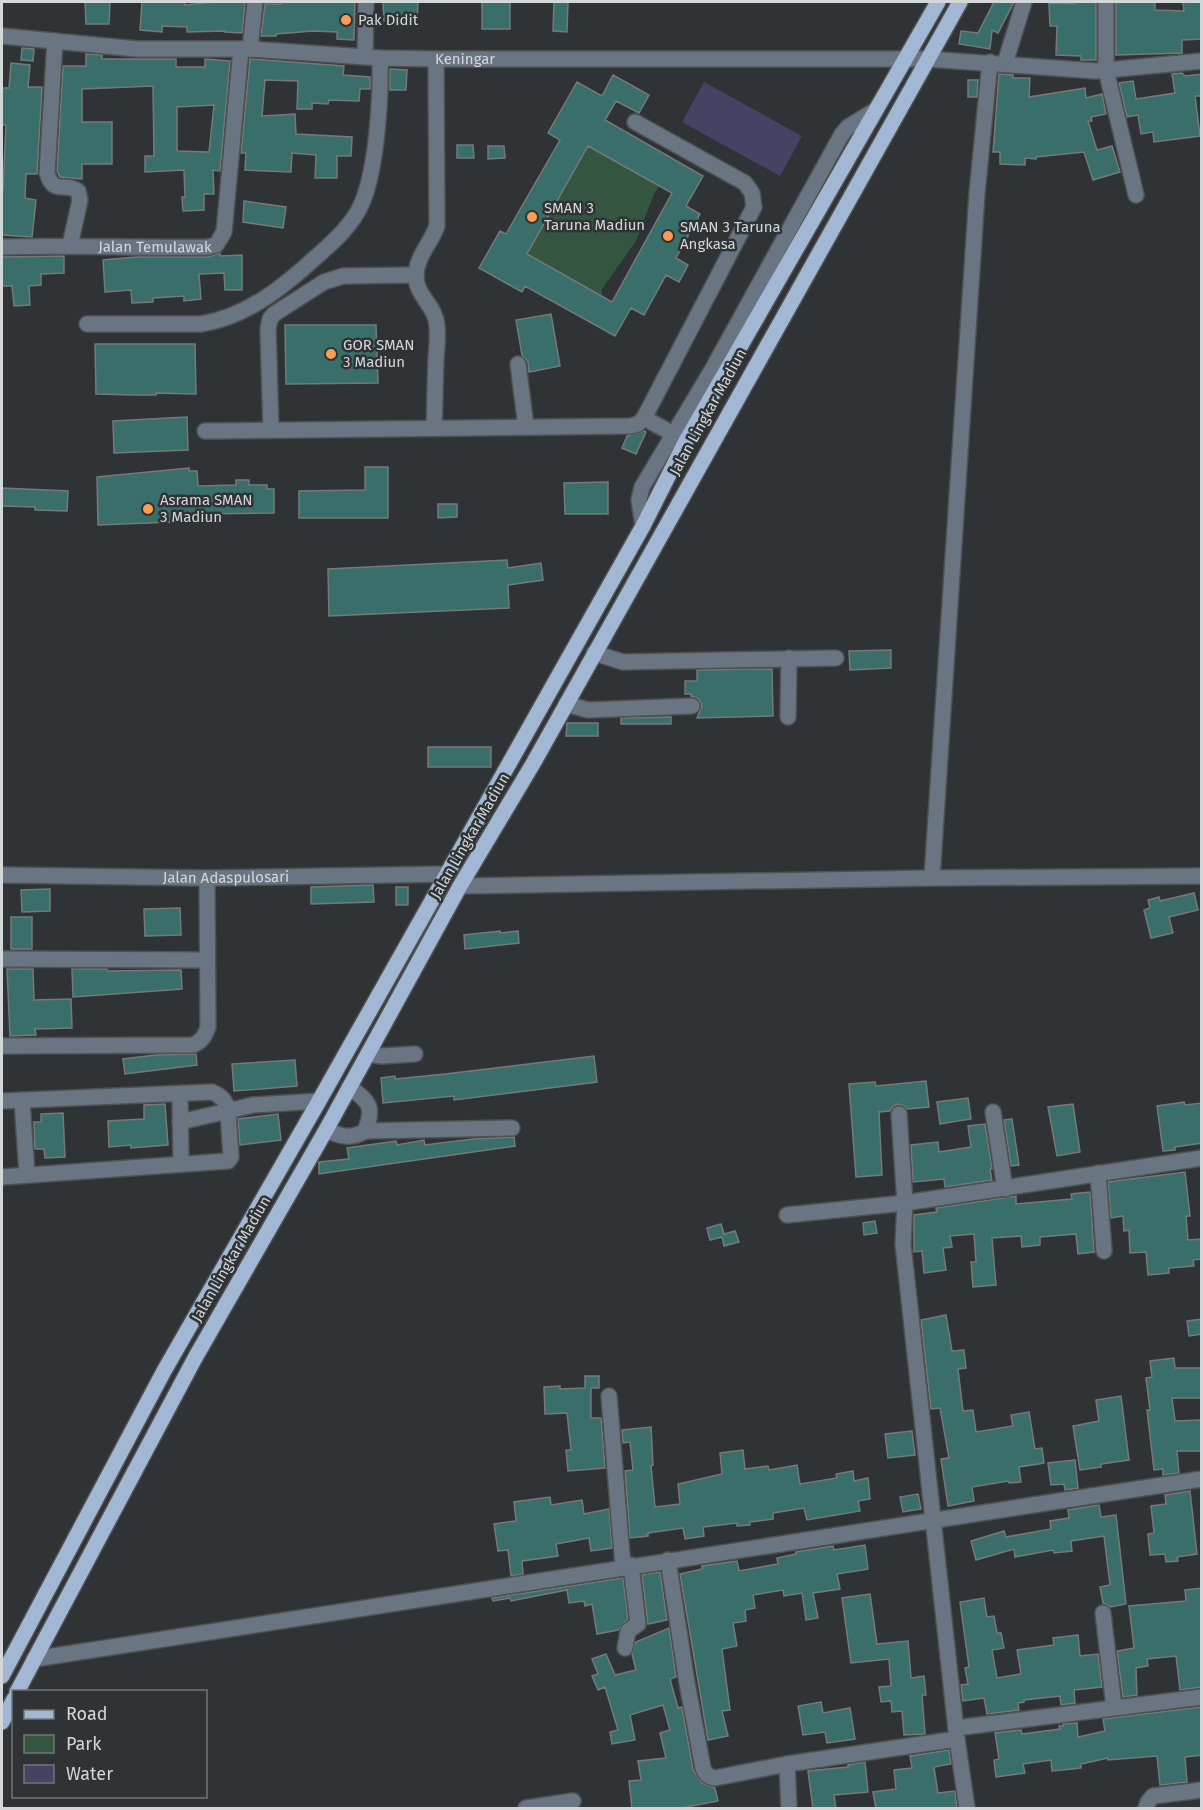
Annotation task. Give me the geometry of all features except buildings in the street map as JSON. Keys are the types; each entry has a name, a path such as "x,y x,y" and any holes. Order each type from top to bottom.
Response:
{"main road":[{"name":"Jalan Lingkar Madiun","path":"2,1673 170,1360 320,1101 644,526 680,438 758,317 938,2"},
{"name":"Jalan Lingkar Madiun","path":"18,1690 201,1348 326,1130 460,886 566,704 960,2"},
{"path":"758,317 775,328"},
{"path":"137,1422 157,1430"},
{"path":"2,1722 12,1703"}],"street":[{"path":"246,49 255,2"},
{"path":"87,324 201,324 215,321 243,310 283,286 350,224 362,202 370,176 380,77 373,57 366,2"},
{"path":"932,878 977,193 998,63 1024,2"},
{"path":"1106,2 1107,70 1136,195"},
{"name":"Keningar","path":"2,36 137,49 246,49 435,59 928,59 1107,70 1202,61"},
{"path":"55,41 47,173 50,183 55,186 78,190 80,200 70,245"},
{"name":"Jalan Temulawak","path":"2,247 70,245 133,248 216,245 224,232 246,49"},
{"path":"434,428 438,325 430,306 421,296 416,275 417,262 437,226 435,59"},
{"path":"644,418 680,438 842,134 848,127 876,111"},
{"path":"205,431 631,426 638,424 644,418 754,207 752,193 745,183 635,122"},
{"path":"271,430 268,329 270,319 274,314 332,279 344,276 416,275"},
{"path":"518,364 526,427"},
{"path":"594,653 623,662 836,658"},
{"path":"788,717 789,658"},
{"path":"566,704 581,710 692,706"},
{"name":"Jalan Adaspulosari","path":"2,875 207,878 448,874"},
{"path":"460,886 1202,876"},
{"path":"2,1046 193,1046 205,1036 208,1027 207,878"},
{"path":"2,959 207,960"},
{"path":"368,1054 382,1056 414,1054"},
{"path":"349,1087 364,1097 371,1110 371,1117 365,1131"},
{"path":"2,1101 212,1092 226,1102 231,1157 230,1160 2,1177"},
{"path":"180,1094 181,1163"},
{"path":"22,1100 27,1174"},
{"path":"180,1122 253,1105 320,1101"},
{"path":"993,1112 1005,1189"},
{"path":"899,1114 905,1203 903,1245 967,1809"},
{"path":"326,1130 342,1136 352,1136 365,1131 512,1128"},
{"path":"787,1215 905,1203 1202,1158"},
{"path":"1098,1173 1104,1251"},
{"path":"609,1396 627,1566 638,1624 628,1632 626,1648"},
{"path":"34,1659 1202,1479"},
{"path":"668,1560 703,1768 706,1775 715,1778 957,1733 1114,1707 1202,1697"},
{"path":"1103,1613 1114,1707"},
{"path":"787,1764 789,1809"},
{"path":"1146,1809 1153,1797 1202,1790"},
{"path":"526,1809 573,1801"}],"green space":[{"path":"588,146 659,186 636,241 602,289 602,296 527,254"}],"water":[{"path":"704,82 802,136 780,176 682,122"}],"place":[{"name":"Pak Didit","path":"346,20"},
{"name":"SMAN 3 Taruna Madiun","path":"532,217"},
{"name":"SMAN 3 Taruna Angkasa","path":"668,236"},
{"name":"GOR SMAN 3 Madiun","path":"331,354"},
{"name":"Asrama SMAN 3 Madiun","path":"148,509"}]}
